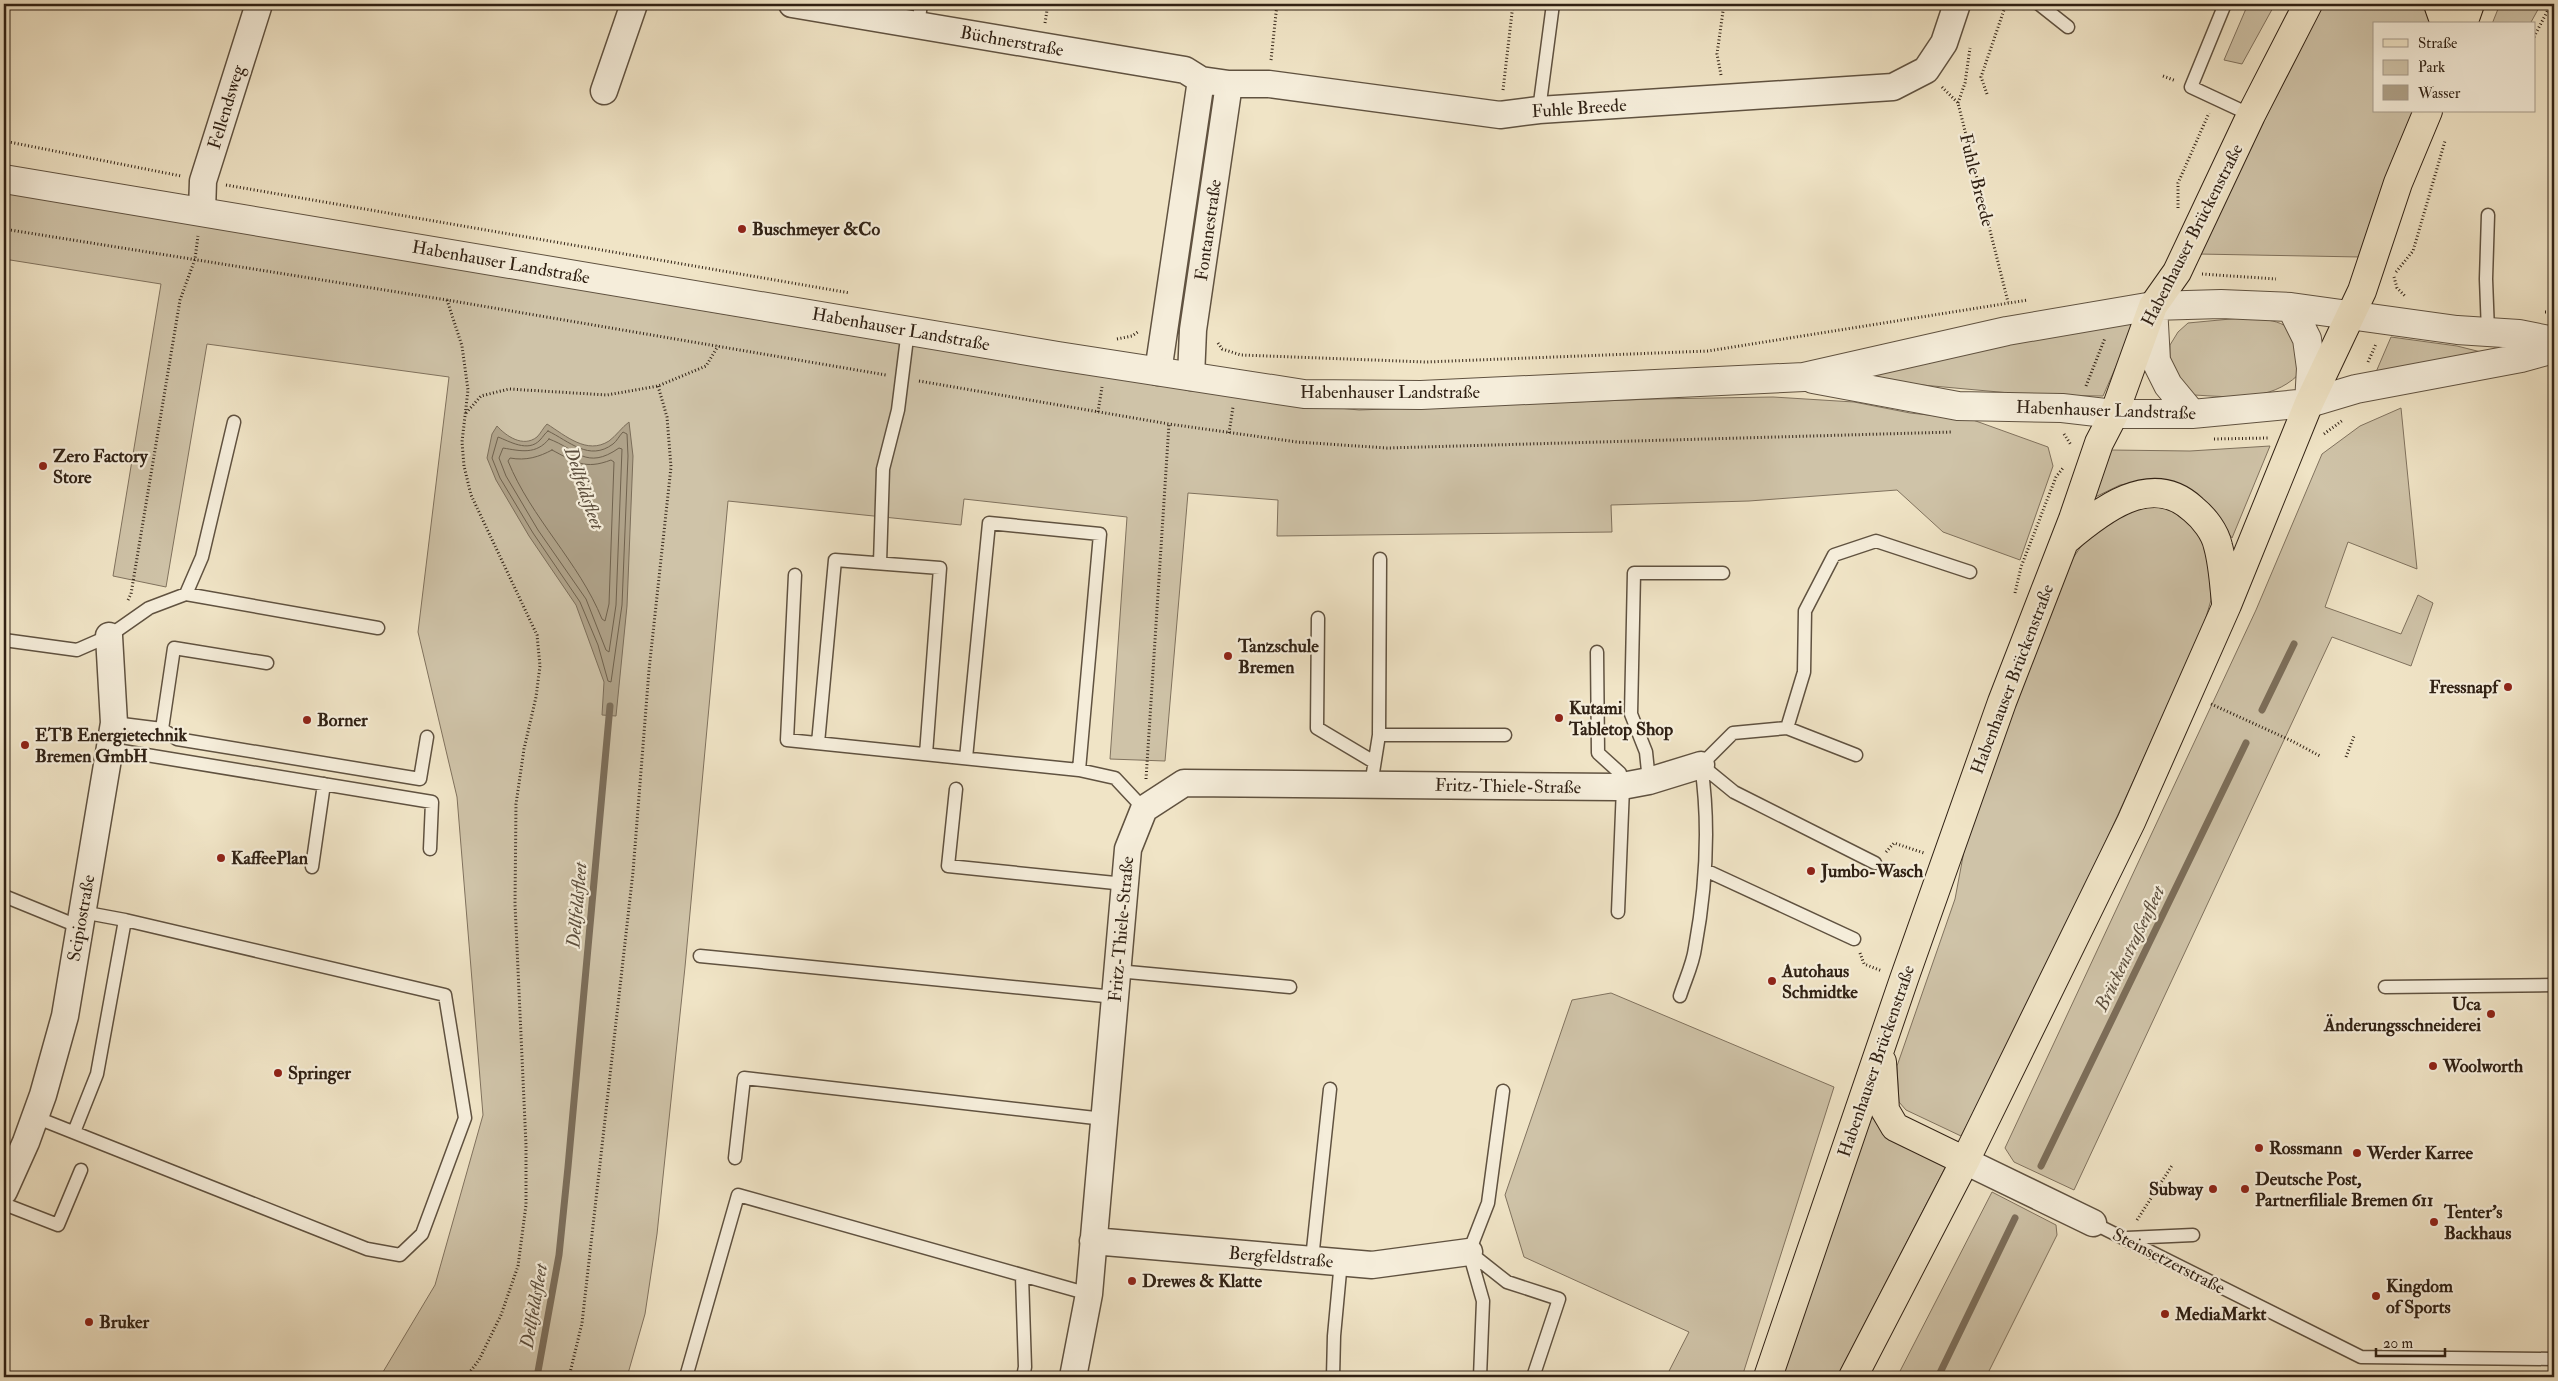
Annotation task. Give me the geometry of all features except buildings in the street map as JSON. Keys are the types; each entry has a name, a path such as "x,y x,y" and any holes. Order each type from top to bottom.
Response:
{"main road":[{"name":"Habenhauser Brückenstraße","path":"1768,1377 1904,980 2002,702 2066,540 2099,442 2114,414 2153,306 2177,272 2251,115 2308,4"},
{"path":"2438,4 2444,22"},
{"path":"2464,22 2470,4"},
{"path":"1853,1377 1965,1160 2131,822 2227,605 2310,404 2349,315 2362,291 2398,183 2428,112"},
{"path":"2066,540 2098,513 2129,497 2160,492 2184,501 2204,518 2218,545 2227,605"},
{"path":"1879,1053 1884,1067 1882,1090 1885,1110 1895,1127 1965,1160"}],"street":[{"name":"Fellendsweg","path":"202,211 203,181 259,4"},
{"path":"604,91 634,4"},
{"name":"Büchnerstraße","path":"792,4 919,14 1185,70 1201,80 1230,84"},
{"name":"Fuhle Breede","path":"1230,84 1269,84 1500,115 1539,110 1893,87 1926,70 1944,43 1957,4"},
{"name":"Fontanestraße","path":"1158,372 1201,80"},
{"name":"Fontanestraße","path":"1191,377 1193,330 1230,84"},
{"name":"Habenhauser Landstraße","path":"4,179 1158,372 1304,394 1421,396 1804,377 2007,331 2116,314 2153,306 2222,304 2290,307 2457,330 2519,334 2554,341"},
{"path":"2153,306 2156,361 2168,385 2192,414"},
{"path":"2290,307 2307,339 2311,368 2310,404"},
{"name":"Habenhauser Landstraße","path":"1804,377 1958,406 2062,408 2114,414 2192,414 2310,404 2356,389 2520,358 2554,349"},
{"name":"Scipiostraße","path":"4,1192 35,1117 65,1016 114,723 109,636"},
{"name":"Fritz-Thiele-Straße","path":"1073,1377 1089,1294 1128,849 1144,809 1184,783 1372,774 1623,787 1701,765"},
{"name":"Steinsetzerstraße","path":"1965,1160 2093,1223"},
{"name":"Bergfeldstraße","path":"1093,1241 1372,1265 1469,1252"}],"lane":[{"path":"1539,110 1553,4"},
{"path":"2039,4 2068,27"},
{"path":"2225,4 2191,87 2251,115"},
{"path":"2488,215 2486,279 2488,332"},
{"path":"880,563 884,469 898,410 908,330"},
{"path":"186,594 202,557 234,422"},
{"path":"966,758 989,523 1091,533 1100,534 1078,770"},
{"path":"1787,728 1804,672 1805,611 1834,555 1876,541 1970,572"},
{"path":"1318,618 1317,728 1372,774 1379,735 1380,559"},
{"path":"818,743 835,560 940,568 926,754"},
{"path":"1649,781 1646,752 1631,714 1634,573 1723,574"},
{"path":"795,575 787,740 1078,770 1115,778 1144,809"},
{"path":"4,640 77,650 109,636 149,608 186,594 378,628"},
{"path":"162,729 174,648 267,663"},
{"path":"1597,652 1598,753 1620,773 1623,787 1618,912"},
{"path":"114,723 162,729 177,739 420,779 427,737"},
{"path":"1701,765 1733,733 1787,728 1856,755"},
{"path":"1379,735 1506,735"},
{"path":"110,749 432,802 430,849"},
{"path":"1701,765 1734,792 1875,863"},
{"path":"1680,996 1695,950 1705,870 1707,804 1701,765"},
{"path":"312,867 324,784"},
{"path":"956,789 948,866 1125,884"},
{"path":"1705,870 1854,938"},
{"path":"4,896 81,919 125,920 445,995 464,1118 422,1234 400,1255 367,1249 35,1117"},
{"path":"74,1132 97,1074 125,920"},
{"path":"700,956 1115,997"},
{"path":"1117,971 1290,988"},
{"path":"2385,988 2554,985"},
{"path":"735,1158 744,1078 1104,1119"},
{"path":"1312,1259 1330,1089"},
{"path":"1480,1377 1483,1300 1469,1252 1488,1203 1503,1092"},
{"path":"4,1204 58,1225 81,1170"},
{"path":"686,1377 738,1195 1089,1294"},
{"name":"Steinsetzerstraße","path":"2093,1223 2361,1358 2554,1359"},
{"path":"2125,1238 2193,1234"},
{"path":"1469,1252 1507,1282 1558,1299 1533,1377"},
{"path":"1333,1377 1334,1336 1341,1262"},
{"path":"1022,1276 1026,1367 1022,1377"}],"path":[{"path":"1269,84 1277,4"},
{"path":"1500,115 1513,4"},
{"path":"1724,4 1717,54 1726,98"},
{"path":"1987,94 1981,77 2006,4"},
{"path":"2536,33 2551,4"},
{"path":"1926,70 1958,103 1965,83 1971,39"},
{"path":"2178,214 2178,183 2215,98"},
{"name":"Fuhle Breede","path":"1958,103 2008,302"},
{"path":"2402,296 2397,288 2394,275 2413,251 2445,139"},
{"path":"4,141 203,181 854,294"},
{"path":"4,229 447,300 462,346 468,390 462,442 463,458 471,495 537,634 540,666 536,697 524,749 516,804 515,904 526,1145 526,1205 518,1266 513,1282 501,1315 478,1360 466,1377"},
{"path":"127,602 131,594 148,504 180,300 195,259"},
{"path":"1193,330 1210,332 1222,349 1241,355 1426,362 1708,351 2008,302 2037,299"},
{"path":"2071,442 2064,434 2076,411 2116,314"},
{"path":"1112,340 1132,336 1149,324 1165,326"},
{"path":"465,414 481,396 509,389 607,395 658,386 706,366 718,346"},
{"path":"569,1377 582,1323 633,872 649,670 671,467 667,417 658,386"},
{"path":"2324,434 2346,418"},
{"path":"1144,809 1169,424"},
{"path":"2208,702 2320,756"},
{"path":"2346,757 2354,736"},
{"path":"1875,863 1894,843 1926,853"},
{"path":"1854,938 1864,964 1904,980"},
{"path":"2125,1238 2173,1164"}],"green space":[{"path":"2248,4 2275,4 2242,64 2224,60"},
{"path":"2322,4 2425,4 2430,22 2373,22 2373,112 2414,112 2361,257 2198,254"},
{"path":"2500,4 2541,4 2531,22 2493,22"},
{"path":"4,192 842,334 1269,401 1359,410 1654,399 1773,397 1854,402 1910,413 1973,420 2048,447 2053,466 2020,560 1943,532 1897,490 1749,501 1611,505 1612,532 1277,536 1278,500 1188,493 1165,761 1110,759 1127,517 964,499 961,525 728,501 685,967 657,1234 645,1314 627,1377 380,1377 435,1285 483,1115 457,797 418,632 449,377 207,344 166,587 113,576 161,284 4,259"},
{"path":"2241,318 2273,321 2287,327 2292,332 2297,343 2298,375 2287,384 2263,394 2236,397 2194,395 2170,366 2170,345 2178,332 2188,323"},
{"path":"2136,321 2103,396 2032,395 1867,380 1866,373 1889,367"},
{"path":"2391,337 2457,346 2481,352 2376,372"},
{"path":"2401,408 2417,569 2348,542 2325,607 2401,634 2418,595 2433,603 2411,666 2332,637 2074,1190 2014,1162 2005,1148 2256,610 2322,454 2360,426"},
{"path":"2270,446 2232,538 2202,498 2177,484 2152,479 2120,485 2089,500 2111,450 2190,451"},
{"path":"2163,503 2184,514 2204,543 2209,567 2211,600 2204,624 2056,947 1961,1136 1906,1110 1899,1102 1897,1066 1955,899 1971,814 2060,577 2084,542 2115,519 2138,507"},
{"path":"1611,993 1834,1087 1742,1377 1666,1377 1689,1332 1524,1257 1505,1195 1572,1000"},
{"path":"1869,1112 1884,1135 1946,1166 1837,1377 1776,1377"},
{"path":"1992,1192 2056,1225 2057,1235 1986,1377 1897,1377"}],"water":[{"path":"629,422 633,456 627,606 616,716 602,715 604,682 576,605 529,536 496,480 487,458 492,434 497,426 510,437 526,441 537,437 547,424 577,442 593,446 609,441"}],"waterway":[{"name":"Brückenstraßenfleet","path":"2262,710 2294,644"},
{"name":"Dellfeldsfleet","path":"537,1377 559,1255 610,706"},
{"name":"Brückenstraßenfleet","path":"2041,1166 2246,743"},
{"name":"Brückenstraßenfleet","path":"1938,1377 2015,1218"}],"place":[{"name":"Buschmeyer &Co","path":"742,229"},
{"name":"Zero Factory Store","path":"43,466"},
{"name":"Tanzschule Bremen","path":"1228,656"},
{"name":"Fressnapf","path":"2508,687"},
{"name":"Kutami Tabletop Shop","path":"1559,718"},
{"name":"Borner","path":"307,720"},
{"name":"ETB Energietechnik Bremen GmbH","path":"25,745"},
{"name":"KaffeePlan","path":"221,858"},
{"name":"Jumbo-Wasch","path":"1811,871"},
{"name":"Autohaus Schmidtke","path":"1772,981"},
{"name":"Uca Änderungsschneiderei","path":"2491,1014"},
{"name":"Woolworth","path":"2433,1066"},
{"name":"Springer","path":"278,1073"},
{"name":"Rossmann","path":"2259,1148"},
{"name":"Werder Karree","path":"2357,1153"},
{"name":"Subway","path":"2213,1189"},
{"name":"Deutsche Post, Partnerfiliale Bremen 611","path":"2245,1189"},
{"name":"Tenter's Backhaus","path":"2434,1222"},
{"name":"Drewes & Klatte","path":"1132,1281"},
{"name":"Kingdom of Sports","path":"2376,1296"},
{"name":"MediaMarkt","path":"2165,1314"},
{"name":"Bruker","path":"89,1322"}]}
